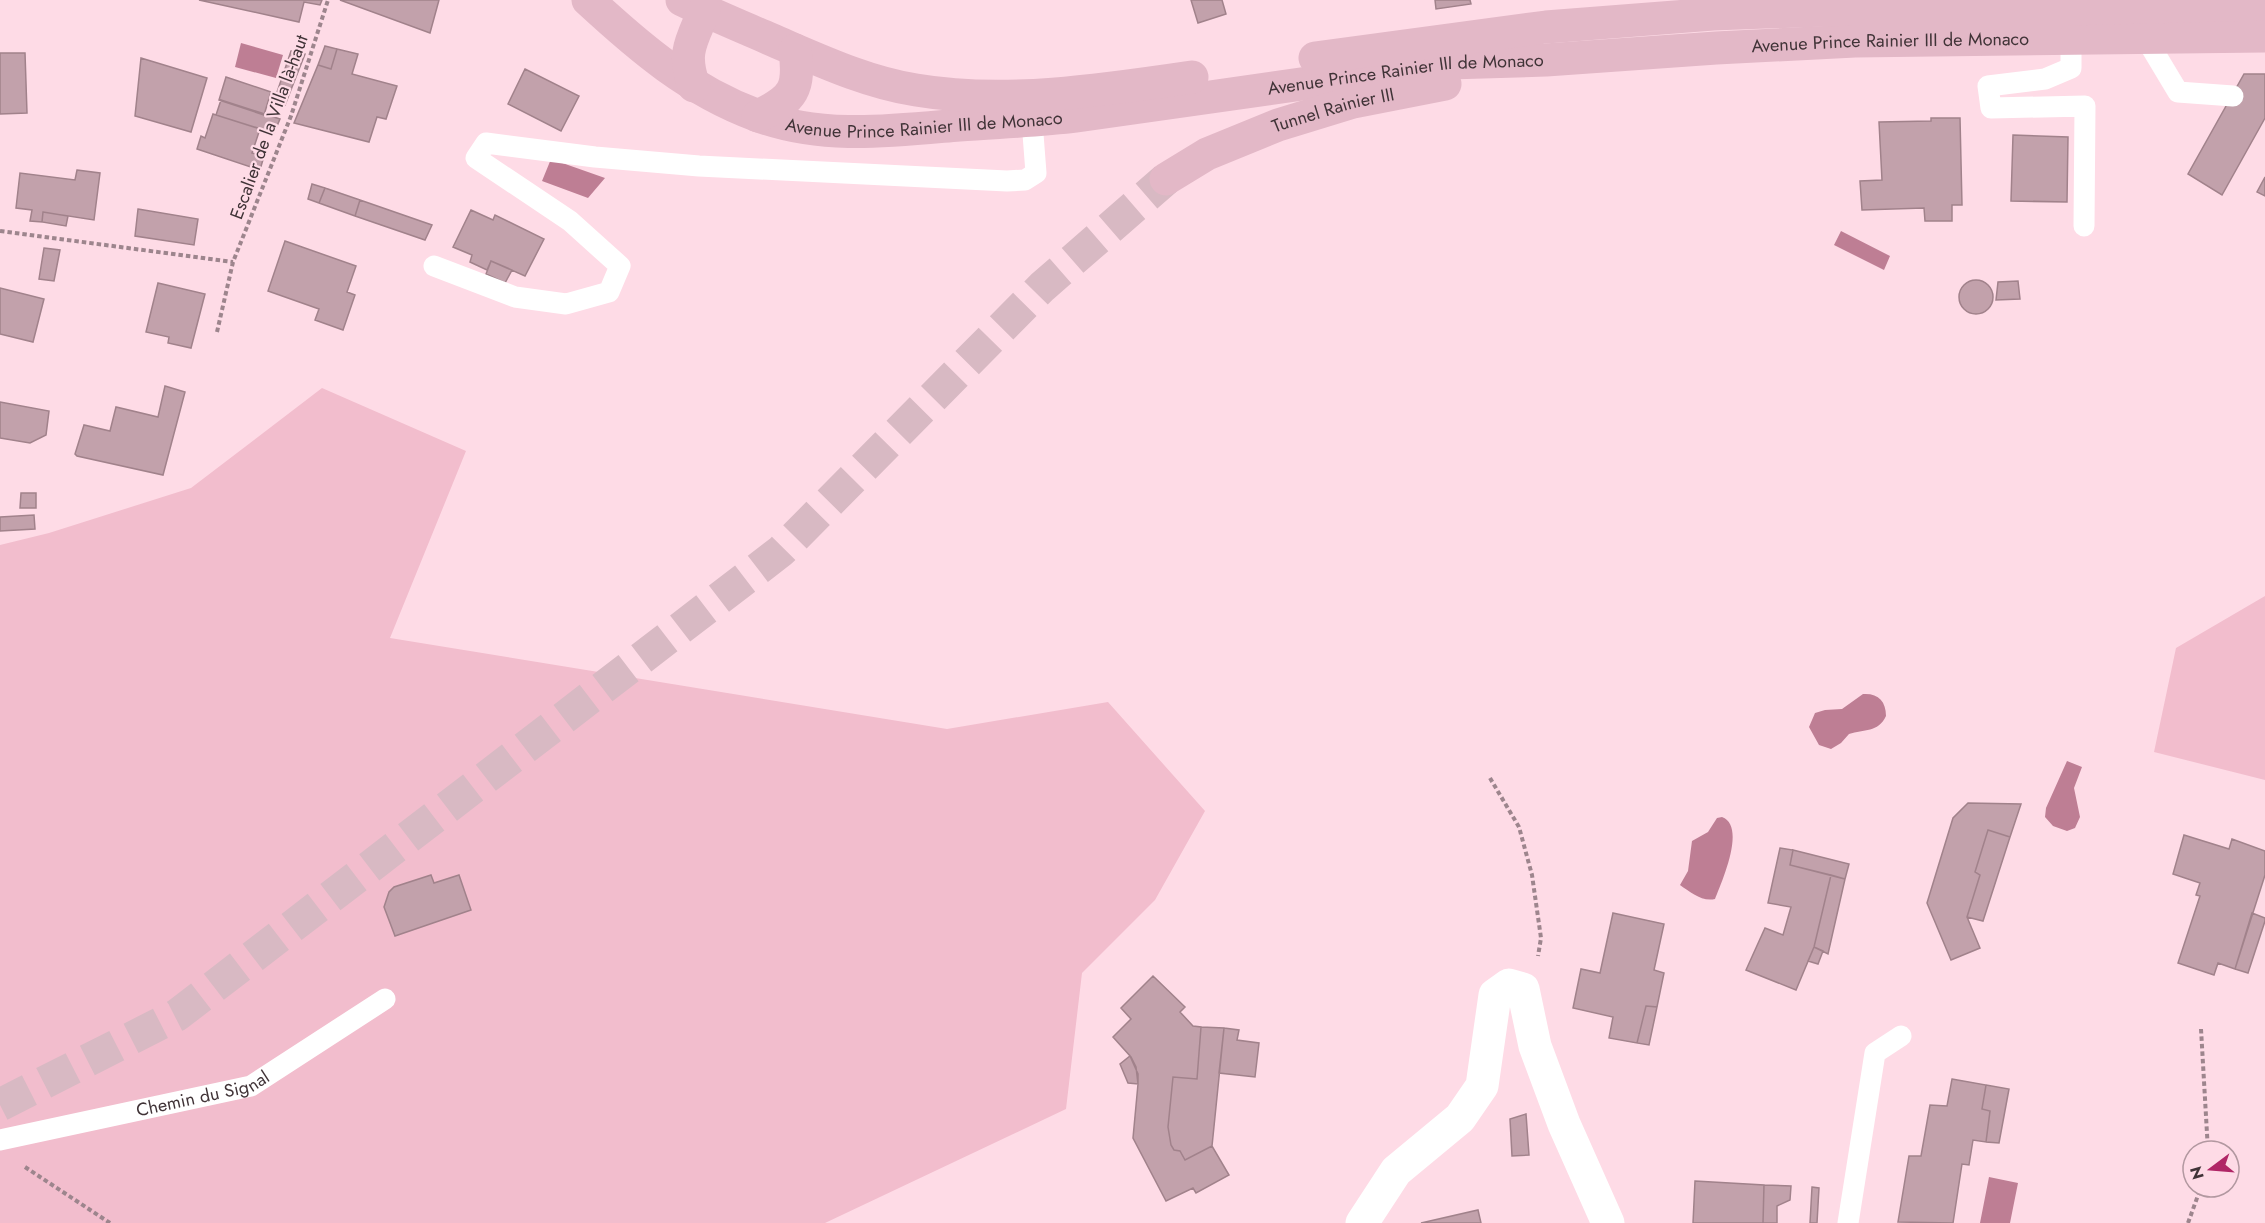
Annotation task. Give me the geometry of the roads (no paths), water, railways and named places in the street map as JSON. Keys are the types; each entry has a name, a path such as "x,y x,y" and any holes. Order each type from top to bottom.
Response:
{"main road":[{"name":"Avenue Prince Rainier III de Monaco","path":"588,0 635,44 694,86 758,116 812,130 860,132 1032,121 1449,63 1546,60 1855,41 2071,38 2145,14 2265,36"},
{"name":"Avenue Prince Rainier III de Monaco","path":"698,4 795,50 869,79 915,90 964,96 1072,92 1546,27 1713,14 1852,9 2145,14 2265,4"},
{"path":"694,86 689,67 688,48 698,4"},
{"path":"758,116 787,100 795,89 798,77 795,50"},
{"name":"Tunnel Rainier III","path":"1166,179 1207,154 1278,125 1353,102 1546,60"}],"street":[{"path":"1362,1223 1396,1171 1460,1118 1482,1086 1495,995 1509,985 1522,988 1535,1046 1564,1124 1608,1223"}],"lane":[{"path":"2145,14 2178,92 2233,96"},
{"path":"2071,38 2072,68 2045,79 1988,86 1991,108 2085,106 2084,226"},
{"path":"434,266 515,297 566,304 609,292 620,266 570,221 476,158 486,143 595,157 699,166 1007,181 1025,180 1036,173 1032,121"},
{"name":"Chemin du Signal","path":"0,1140 251,1086 385,999"},
{"path":"1848,1223 1855,1191 1875,1053 1900,1036"}],"tunnel":[{"path":"0,1105 177,1015 781,551 1042,287 1166,179"}]}
